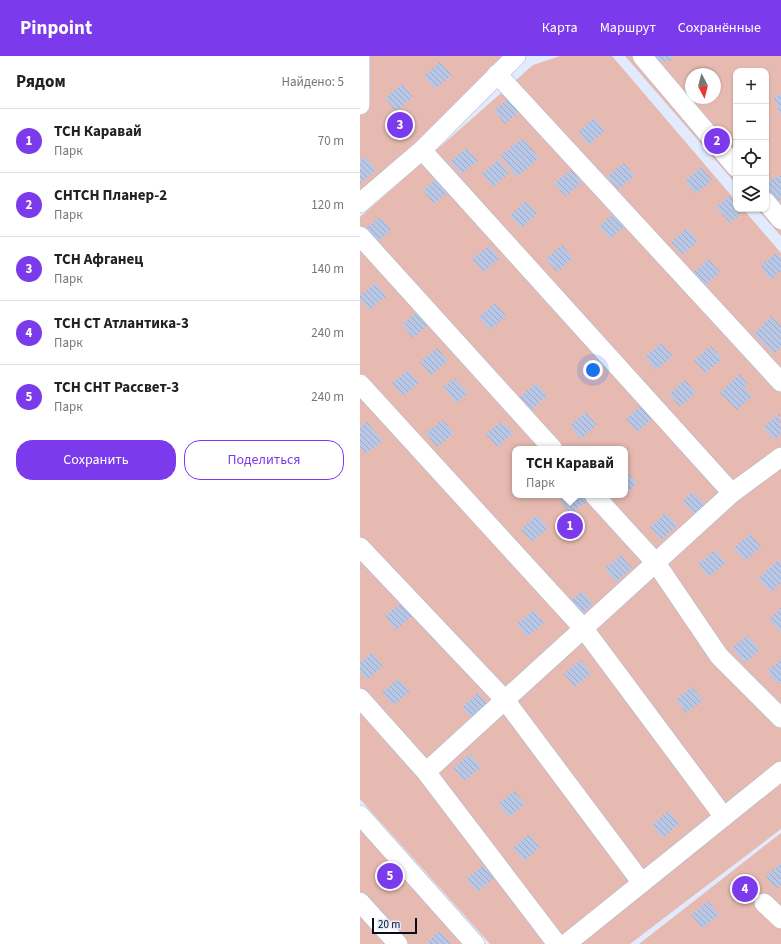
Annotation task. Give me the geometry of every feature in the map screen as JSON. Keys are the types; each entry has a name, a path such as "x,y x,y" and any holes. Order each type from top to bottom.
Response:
{"street":[{"path":"360,56 360,105"},
{"path":"360,203 422,150 516,56"},
{"path":"642,56 733,163"},
{"path":"498,74 781,382"},
{"path":"422,150 732,493"},
{"path":"769,206 781,220"},
{"path":"360,236 550,446"},
{"path":"360,384 584,628 724,817"},
{"path":"426,772 732,493 781,457"},
{"path":"597,498 656,563 719,656 781,718"},
{"path":"360,547 505,700 642,883"},
{"path":"360,698 426,772 557,944"},
{"path":"566,944 781,771"},
{"path":"360,815 475,944"},
{"path":"360,902 398,944"},
{"path":"764,903 781,919"}],"shaded area":[{"path":"360,56 522,56 360,194"},
{"path":"560,56 612,56 733,197 733,212 746,212 781,253 781,829 630,944 490,944 360,799 360,217 533,65"},
{"path":"625,56 781,56 781,236 760,212 769,212 769,68 733,68 733,181"},
{"path":"360,809 481,944 360,944"},
{"path":"781,833 781,944 639,944"}],"building":[{"path":"646,56 672,56 671,61 646,61"},
{"path":"440,62 452,75 435,89 424,76"},
{"path":"402,84 413,97 396,111 385,98"},
{"path":"781,94 781,115 774,98"},
{"path":"510,97 521,110 505,124 494,111"},
{"path":"594,118 605,131 589,145 578,132"},
{"path":"523,138 539,158 517,177 500,156"},
{"path":"467,148 478,161 461,174 450,161"},
{"path":"365,157 376,170 360,184 360,161"},
{"path":"498,160 509,173 493,187 482,174"},
{"path":"624,163 635,176 618,189 607,176"},
{"path":"701,167 712,180 696,194 685,181"},
{"path":"571,170 582,183 565,196 554,183"},
{"path":"781,175 781,199 774,202 769,190 769,181"},
{"path":"439,177 450,190 434,204 423,190"},
{"path":"729,196 733,201 733,212 742,212 730,223 716,207"},
{"path":"526,201 537,214 521,228 510,215"},
{"path":"615,213 626,225 610,239 599,226"},
{"path":"380,217 391,230 375,244 363,231"},
{"path":"687,228 698,241 682,255 671,242"},
{"path":"562,245 573,258 557,272 546,259"},
{"path":"489,246 500,258 483,272 472,259"},
{"path":"776,253 781,258 781,271 771,280 760,266"},
{"path":"709,259 720,272 704,286 693,273"},
{"path":"375,283 386,296 370,310 360,299 360,296"},
{"path":"495,303 506,316 490,330 479,317"},
{"path":"418,311 429,324 413,338 402,325"},
{"path":"771,316 781,326 781,347 774,354 754,334"},
{"path":"661,343 673,356 656,370 645,357"},
{"path":"711,346 722,359 705,373 694,360"},
{"path":"437,348 448,361 431,375 420,362"},
{"path":"408,370 419,383 403,396 392,383"},
{"path":"739,374 748,384 744,388 752,396 737,410 720,393"},
{"path":"454,378 468,393 457,403 443,388"},
{"path":"685,380 696,393 680,407 669,394"},
{"path":"536,383 547,396 531,410 520,397"},
{"path":"642,405 653,418 637,432 626,419"},
{"path":"586,412 597,425 581,439 570,425"},
{"path":"780,413 781,434 775,440 763,427"},
{"path":"443,420 454,433 437,447 426,433"},
{"path":"502,421 513,433 497,447 486,434"},
{"path":"367,422 383,441 365,454 360,447 360,427"},
{"path":"628,473 637,484 628,492"},
{"path":"693,492 708,508 698,518 682,501"},
{"path":"564,498 586,498 588,500 571,514 560,501"},
{"path":"666,513 677,526 661,540 650,527"},
{"path":"537,515 548,528 532,542 521,529"},
{"path":"750,534 761,547 745,561 734,548"},
{"path":"715,550 726,563 709,577 698,564"},
{"path":"621,555 632,568 616,582 605,569"},
{"path":"778,560 781,563 781,583 771,592 758,579"},
{"path":"582,591 593,604 582,614 566,605"},
{"path":"401,603 412,616 396,630 385,616"},
{"path":"781,608 781,632 769,619"},
{"path":"534,610 544,623 527,637 517,624"},
{"path":"747,635 760,650 745,663 732,648"},
{"path":"372,653 383,666 367,680 360,671 360,663"},
{"path":"781,659 781,682 778,684 767,671"},
{"path":"580,660 591,673 575,687 564,674"},
{"path":"399,679 410,692 393,705 382,692"},
{"path":"692,687 703,700 686,713 676,700"},
{"path":"478,693 489,706 473,720 462,707"},
{"path":"470,754 481,767 464,781 453,768"},
{"path":"514,791 525,804 509,817 498,804"},
{"path":"668,811 679,824 663,838 652,825"},
{"path":"529,834 540,847 524,861 513,848"},
{"path":"781,863 781,885 776,889 766,876"},
{"path":"483,865 494,878 477,892 466,879"},
{"path":"708,901 719,915 702,928 691,915"},
{"path":"439,931 452,944 427,943"}],"place":[{"name":"ТСН Афганец","path":"400,125"},
{"name":"СНТСН Планер-2","path":"717,141"},
{"name":"ТСН Каравай","path":"570,526"},
{"name":"ТСН СНТ Рассвет-3","path":"390,876"},
{"name":"ТСН СТ Атлантика-3","path":"745,889"}]}
